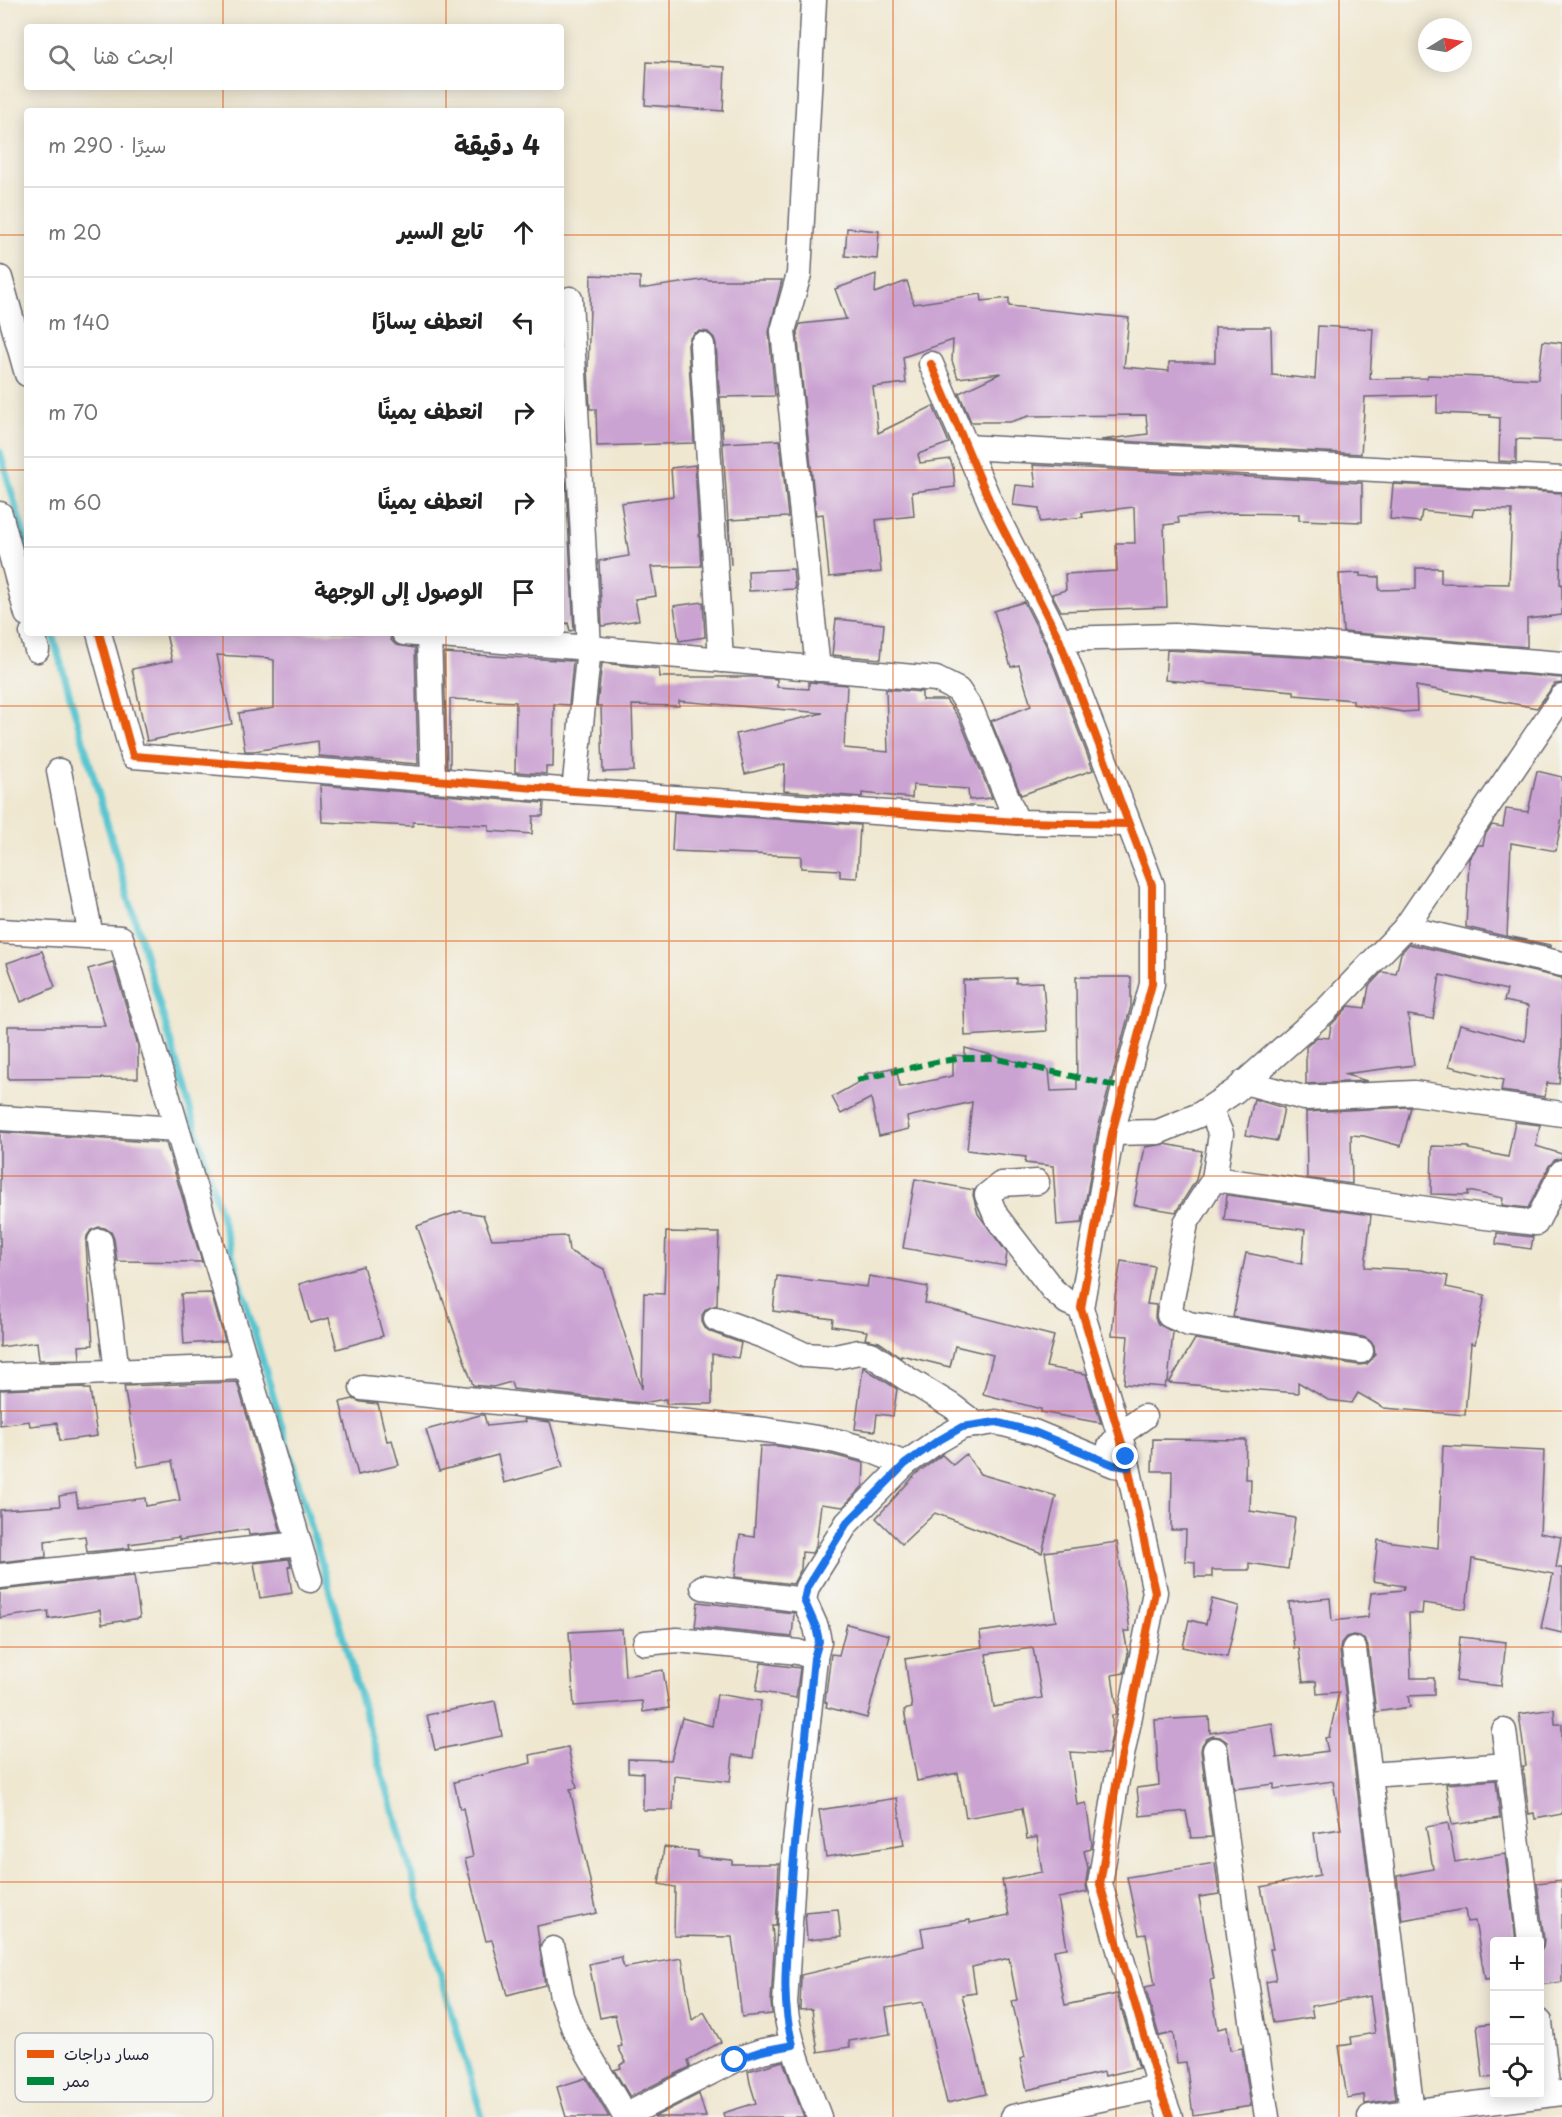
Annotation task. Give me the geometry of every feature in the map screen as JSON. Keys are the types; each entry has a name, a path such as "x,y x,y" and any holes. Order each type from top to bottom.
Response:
{"street":[{"path":"814,0 799,274 783,331 818,669"},
{"path":"0,278 21,329 24,352"},
{"path":"570,299 589,648 574,791"},
{"path":"702,345 721,660"},
{"path":"932,364 993,509 1059,639 1152,885 1152,984 1112,1133 1081,1308 1128,1467 1155,1592 1116,1785 1100,1884 1159,2087 1170,2117"},
{"path":"966,447 1562,479"},
{"path":"0,514 7,566 24,607"},
{"path":"100,636 134,756 574,791 1017,822 1128,824"},
{"path":"429,636 434,780"},
{"path":"452,636 936,679 958,690 972,711 1017,822"},
{"path":"1059,639 1175,636 1258,640 1562,664"},
{"path":"1112,1133 1158,1131 1200,1115 1244,1082 1325,1011 1406,928 1562,697"},
{"path":"59,771 91,936"},
{"path":"1406,928 1562,964"},
{"path":"0,931 121,938 310,1580"},
{"path":"1244,1082 1304,1098 1414,1093 1562,1114"},
{"path":"1210,1108 1221,1134 1214,1179 1186,1223 1169,1315 1189,1324 1361,1351"},
{"path":"0,1118 177,1129"},
{"path":"1214,1179 1536,1223 1562,1172"},
{"path":"1037,1182 1001,1184 987,1195 996,1216 1053,1290 1067,1302 1081,1308"},
{"path":"100,1241 117,1371"},
{"path":"716,1320 766,1337 805,1355 835,1357 859,1352 871,1354 952,1406 977,1425"},
{"path":"0,1376 247,1367"},
{"path":"362,1388 766,1430 836,1441 870,1450 905,1464"},
{"path":"1101,1458 1119,1435 1144,1417"},
{"path":"819,2117 787,2025 784,1984 795,1843 814,1658 819,1641 816,1627 804,1600 807,1587 847,1523 905,1464 962,1427 996,1422 1034,1432 1114,1465 1128,1467"},
{"path":"0,1576 299,1544"},
{"path":"703,1587 804,1600"},
{"path":"645,1643 677,1640 798,1652 814,1658"},
{"path":"1354,1649 1412,2112"},
{"path":"1504,1731 1530,1937"},
{"path":"1215,1750 1242,1956 1267,2117"},
{"path":"1370,1775 1508,1765"},
{"path":"553,1949 565,2005 574,2030 624,2116 735,2060 762,2051 793,2045"},
{"path":"1370,2117 1555,2094 1544,2044"},
{"path":"1013,2117 1159,2087"}],"building":[{"path":"647,62 725,67 723,111 645,105"},
{"path":"847,228 879,231 877,259 845,256"},
{"path":"876,274 875,293 907,281 914,304 981,294 982,301 1009,298 1009,306 1129,318 1124,367 1169,371 1169,362 1215,362 1215,327 1271,327 1272,375 1315,379 1318,326 1373,329 1370,379 1427,378 1428,375 1538,379 1543,341 1562,343 1562,441 1516,439 1516,462 1499,461 1500,418 1490,417 1490,415 1437,413 1437,395 1365,397 1361,454 1101,440 1148,434 1146,415 1029,416 1010,422 971,422 959,393 1001,373 958,378 952,361 953,340 903,357 906,383 873,387 878,433 933,406 949,443 918,454 920,463 950,459 955,487 912,492 914,516 876,520 881,572 829,577 823,514 816,515 797,332 800,324 846,319 835,289"},
{"path":"591,275 640,277 640,289 707,279 782,280 769,332 775,396 720,397 723,443 780,440 788,517 729,520 731,565 714,338 708,332 701,331 690,338 688,345 694,443 597,446 596,409 590,409 588,369"},
{"path":"695,465 701,566 651,567 656,596 635,599 639,620 602,626 599,561 629,556 621,503 673,496 671,468"},
{"path":"1033,465 1362,483 1362,522 1299,520 1299,514 1234,513 1178,517 1179,523 1164,525 1167,607 1061,611 1052,594 1066,590 1065,574 1117,571 1116,543 1135,543 1134,507 1082,513 1083,517 1040,522 1039,508 1013,505 1016,485 1036,487"},
{"path":"564,482 566,482 574,630 570,631 568,623 564,624"},
{"path":"1393,484 1562,493 1560,584 1562,584 1562,615 1527,619 1527,647 1343,632 1339,574 1360,573 1360,576 1379,577 1379,590 1416,589 1416,568 1441,568 1441,583 1509,584 1512,510 1474,509 1472,516 1422,511 1420,522 1390,519"},
{"path":"793,569 795,589 749,591 748,571"},
{"path":"703,602 705,637 679,641 674,606"},
{"path":"1024,602 1046,645 1093,770 1021,795 991,721 1031,706 1019,665 1011,667 994,611"},
{"path":"836,619 884,624 881,659 832,655"},
{"path":"167,636 390,636 396,645 415,648 418,764 319,756 318,741 245,751 239,713 274,708 274,660 269,658 217,655 232,724 147,741 132,669 172,661"},
{"path":"1167,650 1316,658 1562,678 1562,683 1555,684 1537,708 1416,686 1417,711 1403,712 1353,704 1353,700 1294,695 1294,691 1165,680"},
{"path":"444,653 573,661 569,705 554,704 553,767 546,767 546,774 515,772 516,702 450,699 450,767 447,767"},
{"path":"602,663 659,669 660,677 756,677 777,679 777,687 809,689 809,682 847,685 844,748 888,752 886,689 922,692 922,700 946,700 959,718 992,798 969,800 968,789 913,785 912,798 862,793 862,797 784,791 785,764 745,774 736,734 823,713 679,701 679,706 632,705 634,771 603,772 601,706 597,706"},
{"path":"1537,771 1562,777 1562,817 1556,851 1511,843 1507,936 1551,945 1551,947 1466,927 1469,859 1478,845 1483,845 1485,835 1492,825 1503,827 1506,809 1528,812"},
{"path":"320,785 544,803 543,816 533,816 532,834 489,831 489,825 413,822 413,826 322,822"},
{"path":"674,812 860,825 857,878 840,877 840,870 801,868 801,856 672,851"},
{"path":"1409,944 1562,978 1562,1052 1559,1084 1547,1083 1545,1097 1501,1091 1503,1080 1449,1066 1460,1024 1525,1041 1528,1006 1504,1001 1507,990 1440,975 1433,1019 1408,1015 1414,1065 1343,1074 1367,1081 1306,1084 1306,1047 1317,1037 1329,1038 1331,1025 1349,1006 1365,1008 1369,986 1382,972 1396,974 1401,953"},
{"path":"42,951 55,987 21,1002 7,963"},
{"path":"113,962 138,1046 138,1078 8,1079 8,1026 105,1026 88,969"},
{"path":"1076,977 1131,977 1131,1006 1098,1129 1082,1223 1057,1225 1053,1166 1025,1163 1026,1157 967,1150 972,1102 907,1117 909,1129 879,1136 871,1098 841,1114 832,1097 866,1078 865,1074 896,1067 900,1087 953,1076 953,1055 965,1056 965,1048 1049,1070 1051,1091 1077,1090"},
{"path":"1016,978 1016,983 1043,982 1047,1031 965,1036 963,980"},
{"path":"1254,1099 1284,1108 1277,1141 1246,1135"},
{"path":"1411,1107 1401,1146 1364,1136 1351,1135 1352,1184 1307,1178 1306,1112"},
{"path":"1515,1122 1540,1125 1536,1146 1562,1154 1562,1158 1555,1160 1549,1166 1528,1208 1502,1205 1503,1198 1468,1191 1468,1195 1431,1194 1432,1146 1469,1147 1469,1149 1508,1157"},
{"path":"0,1132 166,1143 202,1262 117,1261 111,1232 99,1227 91,1230 86,1243 93,1345 79,1346 80,1359 39,1360 37,1342 0,1347"},
{"path":"1165,1144 1202,1151 1196,1180 1176,1212 1134,1205 1145,1147"},
{"path":"915,1179 974,1190 973,1195 978,1214 1007,1253 1005,1266 903,1248"},
{"path":"1227,1195 1371,1215 1365,1267 1422,1270 1448,1276 1446,1287 1485,1295 1475,1344 1471,1343 1465,1415 1384,1408 1358,1393 1352,1403 1328,1400 1298,1382 1298,1393 1169,1383 1195,1339 1359,1365 1367,1364 1375,1354 1374,1345 1363,1337 1233,1317 1246,1253 1302,1264 1305,1230 1224,1220"},
{"path":"460,1211 483,1215 492,1239 567,1236 569,1251 604,1269 642,1389 644,1293 664,1294 666,1232 719,1233 717,1305 706,1309 702,1315 702,1322 711,1332 741,1343 738,1358 712,1354 712,1404 666,1404 666,1399 642,1403 513,1389 511,1382 493,1387 473,1385 417,1226"},
{"path":"1497,1233 1533,1237 1531,1249 1496,1244"},
{"path":"1121,1261 1154,1266 1147,1304 1156,1305 1155,1318 1158,1324 1173,1332 1168,1382 1165,1387 1124,1384 1128,1336 1112,1335"},
{"path":"363,1266 383,1336 337,1349 329,1318 310,1323 299,1284"},
{"path":"777,1276 867,1287 869,1276 928,1287 925,1303 1054,1336 1046,1367 1086,1374 1101,1423 1041,1412 1041,1409 983,1394 993,1355 955,1346 950,1367 901,1355 901,1357 879,1342 865,1339 867,1331 832,1326 833,1319 773,1311"},
{"path":"211,1293 225,1341 184,1344 181,1294"},
{"path":"863,1367 897,1389 893,1416 877,1414 875,1431 855,1429"},
{"path":"237,1382 281,1532 249,1535 248,1529 179,1540 179,1537 129,1544 130,1548 87,1552 85,1536 45,1541 46,1557 0,1562 0,1510 60,1506 59,1496 76,1493 78,1507 145,1498 146,1506 180,1500 172,1461 138,1467 124,1386"},
{"path":"84,1387 84,1389 90,1389 97,1436 60,1441 57,1423 30,1426 29,1421 0,1425 0,1390"},
{"path":"353,1399 378,1404 387,1441 392,1440 399,1465 358,1475 340,1402"},
{"path":"484,1415 487,1426 525,1422 524,1419 550,1422 563,1467 504,1483 498,1455 439,1471 426,1430"},
{"path":"1153,1439 1246,1440 1245,1479 1251,1479 1250,1511 1295,1518 1288,1569 1249,1563 1249,1570 1212,1570 1212,1577 1195,1577 1195,1562 1185,1561 1186,1530 1171,1530 1172,1471 1152,1471"},
{"path":"760,1446 778,1446 833,1455 864,1463 863,1486 843,1507 821,1504 816,1546 812,1553 802,1552 801,1569 793,1584 735,1577 740,1535 754,1537"},
{"path":"1443,1446 1544,1451 1540,1533 1561,1537 1556,1568 1562,1568 1562,1633 1541,1628 1553,1574 1472,1559 1466,1609 1423,1603 1422,1614 1409,1613 1411,1678 1434,1678 1434,1695 1408,1696 1410,1707 1376,1712 1366,1641 1360,1636 1353,1635 1346,1637 1341,1643 1340,1651 1396,2099 1365,2104 1364,2095 1347,2098 1339,2046 1352,2044 1351,2037 1375,2033 1370,1996 1311,2006 1313,2017 1273,2023 1266,1982 1276,1980 1270,1949 1273,1949 1261,1887 1320,1875 1314,1833 1341,1829 1333,1781 1274,1789 1274,1784 1234,1789 1227,1742 1220,1737 1213,1736 1206,1739 1201,1751 1212,1837 1191,1838 1186,1811 1140,1816 1137,1788 1159,1785 1155,1720 1209,1717 1210,1733 1272,1723 1277,1758 1328,1751 1325,1738 1329,1737 1339,1692 1317,1694 1316,1681 1303,1682 1299,1648 1294,1648 1289,1602 1330,1598 1332,1621 1368,1617 1371,1593 1403,1590 1404,1586 1373,1581 1378,1540 1438,1548"},
{"path":"966,1454 980,1474 1056,1496 1042,1553 935,1513 902,1544 876,1518 916,1474 942,1455 953,1465"},
{"path":"1117,1542 1130,1631 1124,1631 1128,1654 1124,1673 1112,1675 1117,1708 1116,1715 1112,1715 1112,1735 1108,1754 1070,1752 1077,1805 1086,1803 1092,1844 1091,1849 1084,1851 1088,1868 1087,1892 1058,1898 1067,1948 1054,1950 1065,2005 1117,1994 1139,2068 1105,2076 1104,2072 1027,2090 1020,2059 1025,2057 1012,2001 1017,2000 1009,1958 972,1967 976,1993 962,1995 986,2094 947,2103 923,2002 886,2008 890,2034 849,2041 850,2047 818,2052 812,2009 800,2010 801,1975 924,1946 921,1928 970,1920 970,1923 1009,1915 1002,1880 1042,1872 1037,1837 1027,1839 1022,1808 966,1818 958,1773 917,1781 904,1710 912,1708 905,1659 982,1647 980,1632 1056,1621 1045,1552","holes":["1033,1648 1042,1698 994,1707 986,1654"]},
{"path":"289,1559 292,1593 260,1598 254,1563"},
{"path":"134,1576 140,1618 102,1624 100,1610 49,1619 48,1611 0,1618 0,1590"},
{"path":"1212,1599 1239,1606 1227,1657 1183,1647 1189,1620 1206,1624"},
{"path":"698,1602 794,1613 792,1637 695,1627"},
{"path":"847,1624 889,1635 867,1718 826,1707 831,1654 839,1655"},
{"path":"622,1629 625,1676 663,1670 669,1708 643,1712 642,1701 574,1706 569,1632"},
{"path":"1460,1637 1506,1642 1501,1686 1456,1681"},
{"path":"761,1663 800,1668 796,1698 756,1691"},
{"path":"717,1694 761,1701 753,1758 733,1755 730,1782 674,1776 673,1810 643,1810 643,1773 628,1772 628,1759 671,1760 682,1718 712,1726"},
{"path":"495,1701 502,1736 435,1750 427,1715"},
{"path":"1554,1709 1555,1724 1562,1724 1562,1814 1535,1819 1534,1813 1529,1814 1519,1714"},
{"path":"568,1747 577,1788 570,1789 597,1913 537,1926 545,1985 507,1995 492,1940 486,1941 465,1859 473,1857 463,1808 460,1809 454,1782 531,1763 530,1755"},
{"path":"1496,1780 1500,1818 1452,1825 1446,1784"},
{"path":"897,1798 904,1845 826,1857 819,1810"},
{"path":"1448,1823 1455,1862 1505,1854 1515,1937 1490,1937 1490,1978 1485,1979 1475,1921 1467,1922 1465,1909 1402,1920 1397,1876 1433,1869 1426,1827"},
{"path":"664,1847 698,1851 697,1857 732,1860 732,1864 779,1864 776,1926 772,1926 774,1948 772,2014 742,2017 732,1937 674,1936 675,1887 659,1884"},
{"path":"1215,1863 1219,1894 1199,1897 1214,1979 1210,1980 1218,2029 1227,2027 1230,2050 1242,2048 1251,2106 1193,2115 1186,2062 1177,2063 1173,2033 1159,2036 1145,1987 1155,1985 1146,1934 1139,1935 1127,1877"},
{"path":"1562,1880 1562,1982 1544,1984 1544,1937 1537,1883"},
{"path":"838,1909 841,1937 807,1940 805,1912"},
{"path":"621,1957 624,1968 682,1958 692,2020 704,2012 721,2042 688,2060 690,2067 630,2097 614,2070 621,2068 620,2065 626,2062 618,2047 622,2046 615,2015 600,2018 589,1964"},
{"path":"1490,2023 1490,2077 1483,2078 1477,2025"},
{"path":"783,2061 804,2117 724,2117 723,2113 756,2103 748,2071"},
{"path":"586,2078 609,2117 566,2117 557,2087"},
{"path":"699,2094 706,2117 654,2117"}],"waterway":[{"path":"0,452 24,536"},
{"path":"53,636 482,2117"}],"marked path":[{"path":"857,1080 936,1062 964,1058 993,1058 1124,1088"}],"cycle path":[{"path":"931,364 993,509 1059,639 1152,885 1152,984 1112,1133 1081,1308 1126,1457 1155,1592 1116,1785 1100,1884 1159,2087 1170,2117"},
{"path":"100,636 133,756 574,791 1017,822 1128,824"}],"route":[{"path":"735,2060 762,2051 793,2045 787,2025 784,1984 795,1843 814,1658 819,1641 816,1627 804,1600 807,1587 847,1523 905,1464 962,1427 996,1422 1034,1432 1114,1465 1128,1467 1126,1457"}]}
